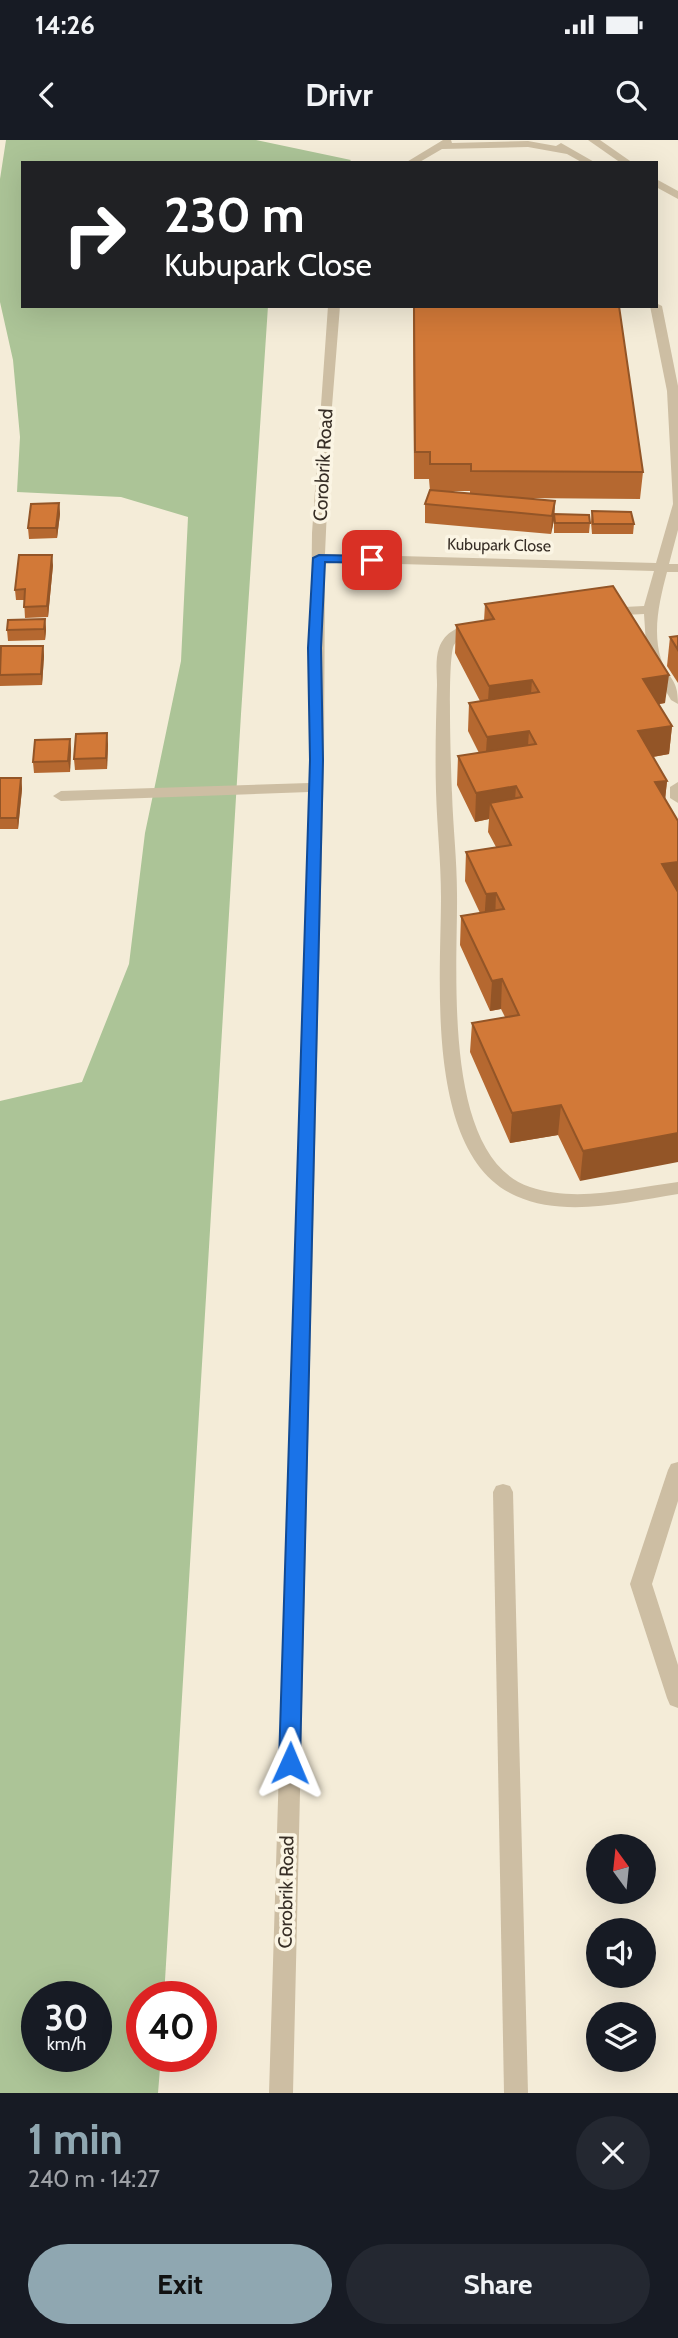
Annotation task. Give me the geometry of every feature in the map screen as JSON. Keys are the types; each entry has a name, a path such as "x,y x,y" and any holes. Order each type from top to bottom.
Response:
{"street":[{"path":"414,161 451,140"},
{"path":"551,140 588,161"},
{"path":"593,140 625,161"},
{"path":"439,146 528,144 569,150"},
{"path":"658,183 678,196"},
{"path":"658,196 678,203"},
{"name":"Corobrik Road","path":"281,2093 316,787 314,648 328,361 334,308"},
{"path":"656,308 673,391 678,504 650,610 654,659 678,700"},
{"name":"Kubupark Close","path":"319,558 678,568"},
{"path":"594,613 650,610"},
{"path":"493,624 458,631 444,650 444,792 449,894 447,965 451,1062 464,1116 474,1142 489,1164 505,1182 524,1192 553,1198 592,1199 678,1188"},
{"path":"61,796 316,787"},
{"path":"678,787 678,798"},
{"path":"678,1470 641,1584 678,1698"},
{"path":"503,1492 516,2093"}],"green space":[{"path":"6,140 256,140 351,160 21,161 21,308 268,308 165,1981 126,1981 126,2072 160,2072 158,2093 0,2093 0,1101 82,1082 129,964 145,833 181,661 188,517 121,497 17,492 20,437 13,360 0,302 0,179"}],"building":[{"path":"414,308 619,308 643,472 471,471 471,464 430,464 430,452 415,452"},
{"path":"430,490 555,501 552,516 425,504"},
{"path":"59,503 56,528 28,528 31,504"},
{"path":"592,511 631,512 634,524 593,524"},
{"path":"554,514 589,515 590,523 555,523"},
{"path":"19,555 52,555 47,606 24,607 25,589 15,590"},
{"path":"613,586 669,675 643,679 672,726 638,731 667,781 655,782 678,821 678,862 662,864 678,892 678,1133 583,1151 561,1105 512,1113 472,1023 519,1015 502,979 492,981 461,916 504,909 496,893 486,894 466,852 511,845 490,803 522,797 516,786 476,793 458,756 536,744 529,731 487,737 469,703 539,692 532,680 489,686 456,625 494,619 485,604"},
{"path":"45,619 44,629 7,630 8,620"},
{"path":"678,636 678,650 670,637"},
{"path":"1,646 43,646 41,674 0,675"},
{"path":"107,733 106,758 74,759 76,734"},
{"path":"70,739 68,761 33,762 35,740"},
{"path":"0,778 21,778 17,818 0,818"}],"route":[{"path":"290,1763 317,760 314,648 319,558 372,560"}]}
